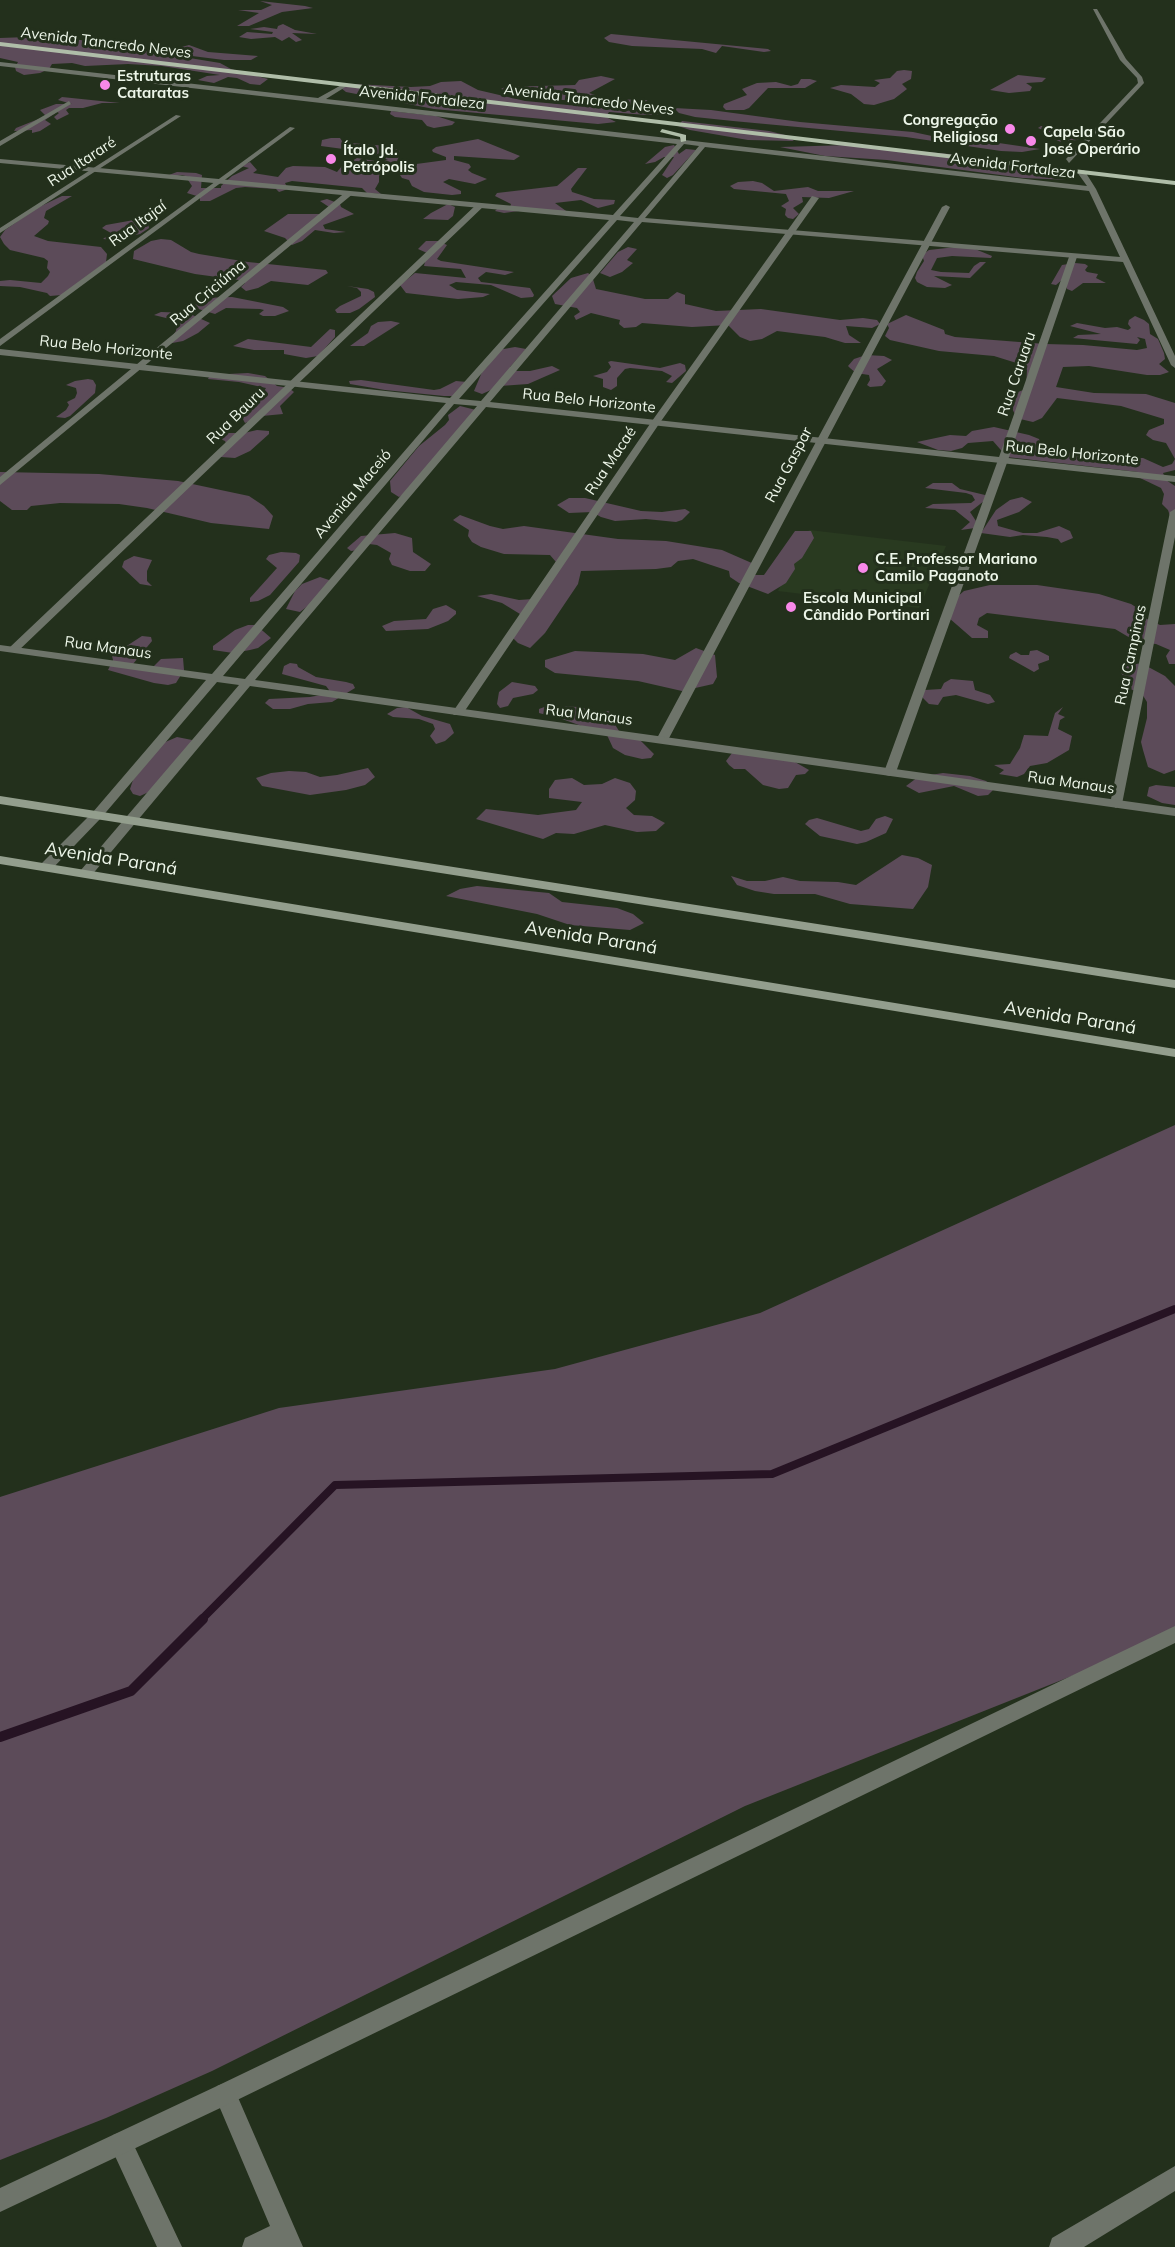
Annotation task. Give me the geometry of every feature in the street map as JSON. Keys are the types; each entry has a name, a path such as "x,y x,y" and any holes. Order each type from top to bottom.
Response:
{"main road":[{"name":"Avenida Tancredo Neves","path":"0,44 622,118 1081,167 1175,183"},
{"path":"622,118 638,126 684,136 683,141"},
{"name":"Avenida Tancredo Neves","path":"1057,160 1069,161 1081,167"},
{"path":"0,800 1175,984"},
{"name":"Avenida Paraná","path":"0,860 1175,1053"}],"street":[{"path":"1069,161 1141,83 1140,78 1123,60 1095,10"},
{"name":"Avenida Fortaleza","path":"0,64 1092,189"},
{"path":"320,100 345,85"},
{"path":"0,144 69,103"},
{"name":"Rua Itararé","path":"0,231 178,116"},
{"name":"Rua Itajaí","path":"0,343 292,128"},
{"name":"Avenida Maceió","path":"46,867 97,815 452,401 683,141"},
{"path":"86,873 704,144"},
{"path":"0,161 616,218 1126,260"},
{"path":"1081,167 1175,365"},
{"name":"Rua Criciúma","path":"0,482 350,193"},
{"name":"Rua Macaé","path":"458,713 655,423 814,198"},
{"name":"Rua Bauru","path":"13,650 290,384 481,205"},
{"name":"Rua Gaspar","path":"662,740 819,440 946,207"},
{"name":"Rua Caruaru","path":"890,772 1003,460 1073,257"},
{"name":"Rua Belo Horizonte","path":"0,351 139,368 1175,479"},
{"name":"Rua Campinas","path":"1116,804 1175,512"},
{"name":"Rua Manaus","path":"0,648 1175,812"},
{"path":"0,2200 225,2094 1175,1634"},
{"path":"225,2094 288,2239 254,2247"},
{"path":"121,2143 170,2247"},
{"path":"1061,2247 1175,2178"}],"shaded area":[{"path":"260,1 313,8 282,12 249,26 237,26 259,13 238,10 261,10 272,5"},
{"path":"283,24 295,30 317,34 292,33 302,40 296,42 289,37 282,41 275,37 251,39 239,37 247,32 272,34 273,32 250,29 264,27 277,29"},
{"path":"611,34 771,51 722,46 716,53 702,49 632,46 609,42 604,38"},
{"path":"56,36 220,63 231,69 268,79 260,85 228,77 214,83 198,80 207,76 220,75 162,66 128,64 85,66 72,63 52,64 49,69 40,73 24,75 16,71 15,67 18,62 0,58 0,38"},
{"path":"189,45 208,52 258,56 251,60 224,60 192,56 192,53 178,48"},
{"path":"897,71 912,71 911,79 902,84 907,89 894,99 874,105 864,104 851,94 830,88 841,85 875,87 880,83 874,80 890,78"},
{"path":"1018,75 1046,78 1042,82 1026,83 1032,87 1030,91 1009,93 990,90"},
{"path":"601,76 615,79 589,93 608,99 646,100 655,105 641,108 620,102 581,102 527,96 501,89 575,85 579,80"},
{"path":"801,79 817,81 805,88 768,88 749,108 744,110 726,110 723,107 724,104 747,95 742,89 757,83 776,82 791,86 798,84"},
{"path":"461,81 478,90 525,101 664,114 609,112 606,117 616,122 598,124 434,109 346,92 341,88 354,84 411,87"},
{"path":"62,97 120,103 69,108 66,110 69,114 57,120 54,117 59,113 57,112 45,120 51,124 40,131 32,133 32,130 14,131 16,128 46,116 40,110 56,104 72,104 58,100"},
{"path":"674,108 913,132 946,139 985,141 1040,149 1022,152 1001,151 906,137 695,117 679,113"},
{"path":"391,111 436,116 455,122 452,125 434,128 427,126 422,120 395,117 390,114"},
{"path":"682,121 769,131 785,135 794,141 748,140 690,130 678,126"},
{"path":"1041,126 1063,129 1068,135 1090,134 1077,140 1061,142 1054,139 1051,133 1038,128"},
{"path":"340,138 350,143 388,146 400,151 397,164 379,176 375,189 381,194 367,193 362,188 292,181 285,183 288,189 279,192 276,189 236,188 210,201 200,201 200,197 187,193 192,186 188,180 189,177 169,175 177,172 196,173 202,175 201,188 221,188 232,176 249,168 241,166 250,162 257,170 253,173 278,177 286,168 293,166 325,167 337,172 342,166 352,166 360,172 369,171 371,168 352,161 357,158 381,162 388,160 373,153 321,146 322,140"},
{"path":"478,139 520,156 514,160 454,156 454,160 469,164 471,167 468,170 472,173 487,179 475,184 449,179 443,182 461,191 461,194 424,192 412,186 409,180 400,175 409,165 446,160 446,157 433,152 432,150 436,147"},
{"path":"674,145 679,154 686,149 696,150 673,175 667,178 662,175 674,157 664,157 645,164 665,147"},
{"path":"849,145 971,156 1072,170 1075,174 1071,180 1023,178 887,160 825,156 780,147"},
{"path":"578,168 587,168 571,189 572,192 594,199 615,200 614,204 598,208 581,200 555,203 573,216 526,210 504,213 495,211 499,207 510,207 511,204 495,196 497,193 557,186"},
{"path":"738,182 762,183 774,191 808,187 818,191 854,191 829,198 802,197 803,202 793,208 799,214 793,219 785,215 786,209 781,206 789,201 786,194 734,189 730,186"},
{"path":"62,196 72,196 46,211 44,218 49,221 48,224 34,236 48,241 101,247 107,254 106,262 62,295 50,296 47,293 20,287 0,286 0,281 10,280 41,283 48,276 50,272 47,268 48,261 10,250 0,237 5,230 37,208"},
{"path":"327,199 340,204 341,207 354,214 323,225 325,229 346,232 315,230 302,241 292,245 285,238 264,231 288,214 323,214 329,207 320,201"},
{"path":"448,204 455,207 453,216 448,220 423,219 431,213"},
{"path":"134,220 148,223 149,228 140,234 114,240 103,239 111,233 102,228 106,225"},
{"path":"171,240 199,254 248,262 326,270 328,273 308,285 271,281 246,291 241,287 245,283 239,280 195,274 133,259 134,251 151,241"},
{"path":"426,241 438,241 447,245 437,259 441,261 514,272 505,275 486,272 478,278 481,282 530,288 533,297 521,298 491,285 456,282 449,285 457,290 490,294 483,297 458,299 406,293 400,285 415,273 466,278 461,269 424,266 427,253 418,249"},
{"path":"628,247 637,249 627,260 633,263 622,272 610,277 600,273 618,252"},
{"path":"956,247 975,249 992,256 991,258 952,256 937,258 931,270 941,272 969,273 980,262 986,262 970,278 934,276 952,285 945,288 927,287 917,282 915,278 917,272 924,261 922,255 929,250"},
{"path":"1085,264 1088,266 1085,270 1087,272 1098,274 1096,278 1106,283 1083,283 1072,291 1067,289 1063,279 1056,285 1051,284 1062,265"},
{"path":"588,273 592,276 596,289 645,299 668,299 677,292 685,295 685,304 716,311 761,309 840,320 863,318 877,320 880,324 872,328 846,326 849,335 861,343 845,343 825,337 777,331 762,339 750,341 740,337 728,325 692,327 642,323 636,327 624,328 619,324 620,320 591,313 576,320 574,316 580,312 577,308 555,304 552,296 571,278"},
{"path":"347,286 368,289 374,292 375,297 350,313 337,313 335,310 340,306 361,296 357,288"},
{"path":"232,297 283,307 289,311 275,316 263,316 259,314 264,310 260,309 226,308 215,314 192,307 203,298"},
{"path":"161,312 188,313 210,323 183,341 167,344 176,331 178,321 154,315"},
{"path":"906,315 944,330 945,334 955,337 1137,350 1147,348 1145,339 1137,337 1140,340 1137,344 1073,338 1078,335 1101,334 1070,326 1077,323 1128,330 1131,328 1128,324 1129,320 1135,316 1144,320 1149,324 1150,334 1158,339 1164,353 1165,359 1159,364 1169,372 1147,375 1089,366 1063,367 1056,387 1094,393 1146,394 1175,403 1175,459 1166,443 1153,440 1146,435 1149,430 1164,424 1164,419 1121,406 1057,398 1042,418 1033,422 1020,419 1007,400 1010,395 1026,389 1027,370 1023,365 994,356 939,351 890,340 885,336 889,328 887,324"},
{"path":"378,322 400,323 364,346 350,346 368,333 371,326"},
{"path":"330,329 335,330 335,337 318,356 306,358 284,354 284,350 254,350 233,346 248,339 311,347"},
{"path":"515,347 526,349 510,367 516,371 530,371 552,366 560,370 528,384 500,386 482,394 474,391 482,372 498,350"},
{"path":"866,355 884,356 892,360 877,369 886,381 882,386 870,387 867,385 870,380 869,375 856,373 848,366 854,359"},
{"path":"608,362 660,368 680,363 685,365 686,371 672,383 666,382 672,376 662,371 625,369 617,378 617,386 611,390 603,387 603,379 593,376 607,372 611,367"},
{"path":"248,373 265,376 277,386 289,388 294,392 280,406 283,414 262,416 245,423 239,412 262,394 266,388 208,379 228,374"},
{"path":"88,379 93,380 96,385 95,393 70,416 56,417 66,410 69,405 67,402 75,398 77,393 76,388 66,385"},
{"path":"361,380 434,390 456,381 467,382 457,396 444,396 385,390 350,384 349,381"},
{"path":"460,406 476,410 404,494 399,497 391,492 390,481 419,446 445,425 449,420 448,415"},
{"path":"994,427 1039,439 1041,445 1048,450 1103,457 1143,458 1163,467 1172,464 1175,459 1175,470 1163,473 1166,480 1175,486 1175,518 1170,516 1162,504 1164,494 1161,488 1138,477 1138,472 1007,457 993,441 968,443 962,448 951,451 938,450 917,442 950,435 966,436 972,431"},
{"path":"257,430 269,431 269,434 250,451 235,458 221,457 219,454 226,443 218,438 222,433 244,433"},
{"path":"0,472 99,474 178,481 249,496 264,506 273,516 269,529 211,523 119,504 60,503 31,506 27,510 12,510 0,501"},
{"path":"933,483 952,483 960,489 985,495 987,499 970,512 976,521 975,528 961,530 970,522 955,510 925,508 933,504 971,503 975,500 972,495 966,493 925,488"},
{"path":"1022,497 1032,502 1019,512 997,520 998,526 1023,533 1037,533 1059,526 1070,531 1073,538 1061,543 1058,539 1047,537 1023,535 1010,537 981,533 996,510 1010,500"},
{"path":"569,498 585,498 641,511 662,512 685,509 690,512 682,520 676,522 646,519 615,521 592,512 569,513 557,505"},
{"path":"460,515 503,529 524,526 618,539 666,541 722,550 754,564 750,575 764,575 795,531 811,531 814,538 802,558 794,564 795,569 786,583 768,594 739,583 730,577 729,571 693,559 678,561 671,567 656,569 581,571 578,584 545,633 530,648 518,643 511,636 520,614 502,603 477,596 491,594 519,600 533,599 556,562 550,555 504,554 481,547 472,542 468,536 469,530 453,520"},
{"name":"C.E. Professor Mariano Camilo Paganoto","path":"809,530 946,546 919,608 778,591"},
{"path":"395,533 412,538 413,552 431,564 425,571 410,571 392,565 389,559 391,553 377,545 369,544 359,550 351,551 347,548 361,536"},
{"path":"281,552 300,555 299,562 270,595 250,602 250,598 277,568 266,559 269,555"},
{"path":"134,556 152,560 147,571 147,581 152,586 140,584 122,567 124,561"},
{"path":"320,577 332,581 313,602 300,612 286,609 295,591 302,584"},
{"path":"990,585 1037,585 1099,594 1131,604 1142,611 1145,618 1160,625 1175,624 1175,664 1169,664 1166,656 1170,650 1156,644 1137,642 1115,629 987,613 979,618 977,625 988,631 988,638 972,638 949,618 957,597 964,591"},
{"path":"446,605 456,611 456,614 448,621 428,629 386,631 382,626 394,621 426,619 433,609"},
{"path":"248,625 256,625 271,638 258,648 250,650 233,653 213,650 213,646 235,630"},
{"path":"142,636 151,637 152,641 133,664 153,667 161,659 183,658 184,670 176,683 168,685 154,683 108,670 113,660 111,652 122,649"},
{"path":"696,648 715,655 717,677 713,684 682,691 638,681 555,673 545,667 545,660 575,651 643,654 675,660"},
{"path":"1037,650 1049,656 1049,660 1038,664 1039,669 1034,672 1009,658 1016,652 1029,655 1030,651"},
{"path":"290,663 297,664 298,667 316,677 346,682 353,684 355,688 332,702 308,704 290,709 273,709 265,703 269,699 310,697 326,694 329,690 326,686 282,674 284,666"},
{"path":"1141,663 1165,676 1175,686 1175,770 1164,774 1148,767 1141,742 1147,718 1147,702 1142,694 1128,688 1121,672 1127,666"},
{"path":"951,679 973,681 975,690 990,695 995,702 988,704 956,695 943,697 938,705 929,704 923,698 922,694 925,690 941,689 944,683"},
{"path":"512,682 535,686 538,690 533,694 513,698 508,706 500,708 497,704 499,692"},
{"path":"547,706 580,707 597,713 608,711 613,714 614,723 619,731 639,739 654,754 651,758 642,759 625,755 613,748 607,735 539,713 539,709"},
{"path":"406,707 422,716 450,724 454,733 445,741 436,744 430,736 435,729 433,724 419,719 393,717 387,714 397,708"},
{"path":"1063,707 1058,714 1065,717 1060,720 1058,729 1072,736 1069,750 1047,763 1030,766 1024,774 1017,777 999,774 1004,770 994,765 1010,764 1020,748 1024,735 1048,736 1055,713"},
{"path":"177,737 192,740 191,745 151,791 140,796 133,794 130,789 133,780 163,743"},
{"path":"732,753 756,754 795,762 809,770 805,774 796,775 788,788 779,789 763,785 745,769 734,769 726,761"},
{"path":"368,768 375,777 365,785 310,795 262,786 256,778 289,771 306,772 320,777"},
{"path":"943,773 970,776 986,781 993,790 988,795 978,796 954,786 919,793 906,786 918,777"},
{"path":"572,778 584,785 602,784 615,778 630,783 636,791 635,800 626,808 634,815 652,816 665,823 656,831 637,832 605,825 574,834 556,833 543,839 476,819 486,809 538,815 576,810 582,802 549,798 549,789 555,780"},
{"path":"1156,785 1175,787 1175,805 1162,803 1147,796 1149,787"},
{"path":"885,816 893,819 886,833 857,844 820,836 805,824 817,818 861,831 869,829 876,819"},
{"path":"902,855 918,858 932,865 928,887 913,909 850,904 815,894 774,894 755,891 737,885 731,876 747,881 765,881 783,877 800,881 856,885"},
{"path":"477,886 549,893 562,902 617,908 633,914 644,923 630,930 570,925 537,914 446,896 460,889"},
{"path":"1175,1125 1175,1635 745,1806 212,2071 106,2118 0,2160 0,1497 279,1408 555,1369 760,1313"}],"waterway":[{"path":"201,1620 335,1485 772,1474 1175,1309"},
{"path":"0,1737 131,1691 203,1619"}],"place":[{"name":"Estruturas Cataratas","path":"105,85"},
{"name":"Congregação Religiosa","path":"1010,129"},
{"name":"Capela São José Operário","path":"1031,141"},
{"name":"Ítalo Jd. Petrópolis","path":"331,159"},
{"name":"C.E. Professor Mariano Camilo Paganoto","path":"863,568"},
{"name":"Escola Municipal Cândido Portinari","path":"791,607"}]}
